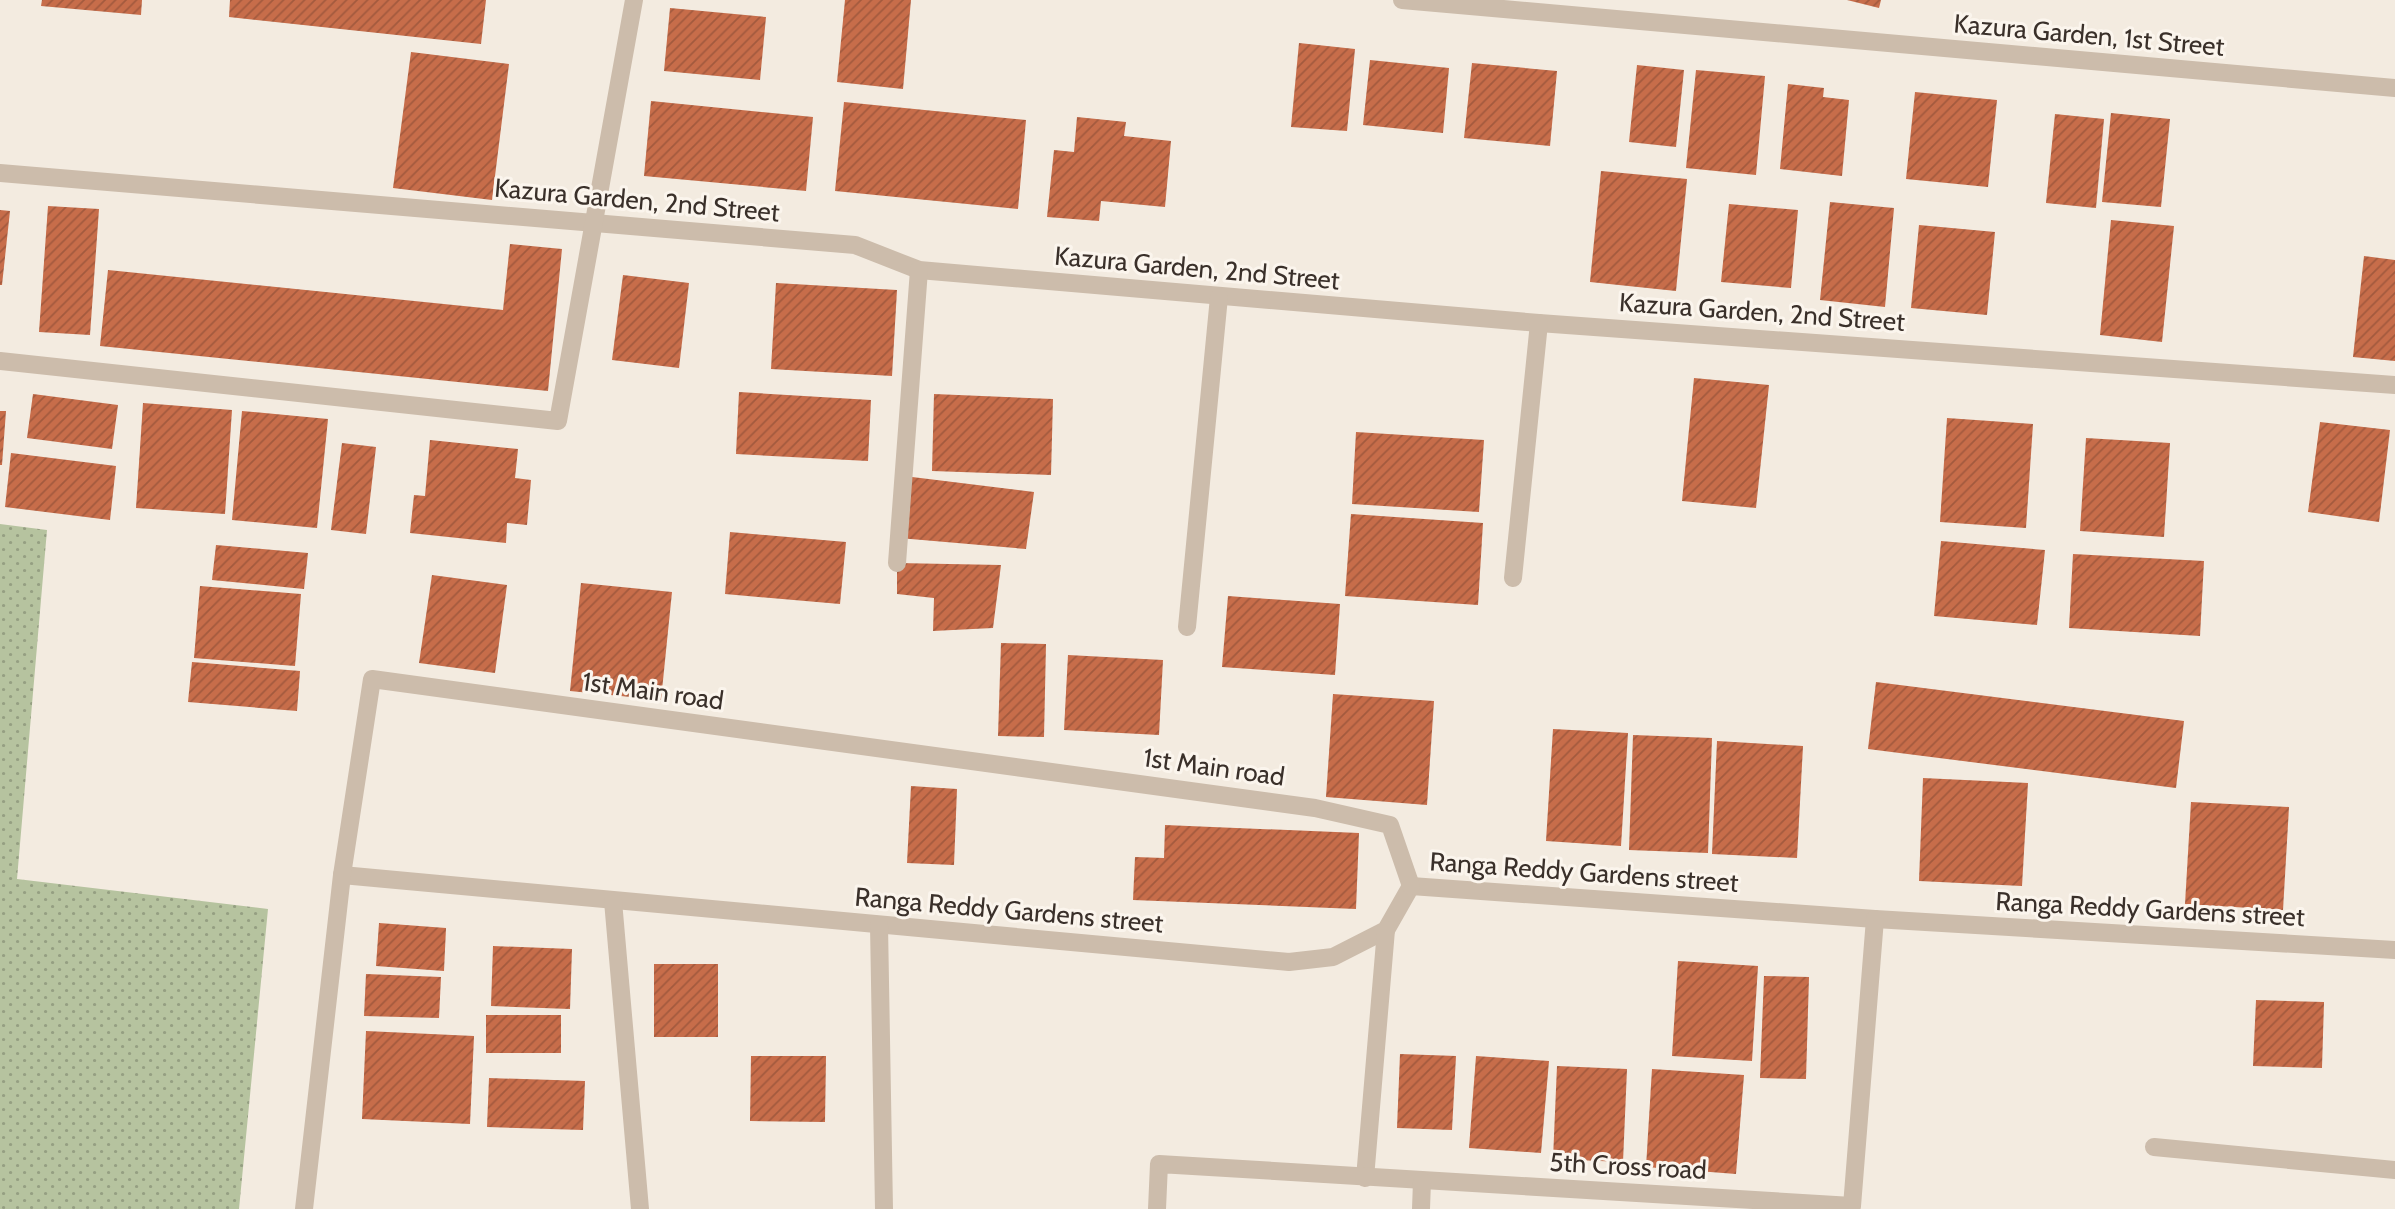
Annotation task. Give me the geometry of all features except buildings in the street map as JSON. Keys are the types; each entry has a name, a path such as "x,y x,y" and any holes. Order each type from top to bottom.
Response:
{"street":[{"path":"0,361 558,421 634,0"},
{"name":"Kazura Garden, 1st Street","path":"1402,0 2395,88"},
{"name":"Kazura Garden, 2nd Street","path":"0,173 855,245 919,270 1219,297 2395,385"},
{"path":"897,563 919,270"},
{"path":"1187,627 1219,297"},
{"path":"1513,578 1539,323"},
{"name":"1st Main road","path":"304,1209 342,875 372,679 1315,808 1390,825 1412,886"},
{"name":"Ranga Reddy Gardens street","path":"342,875 1289,962 1333,957 1386,930 1412,886 1875,919 2395,950"},
{"path":"613,901 640,1209"},
{"name":"5th Cross road","path":"1157,1209 1158,1164 1422,1181 1675,1202 1852,1206 1875,919"},
{"path":"879,925 884,1209"},
{"path":"1365,1178 1386,930"},
{"path":"2154,1147 2395,1170"},
{"path":"1421,1209 1422,1181"}],"green space":[{"path":"0,524 47,530 17,879 268,909 239,1209 0,1209"}]}
